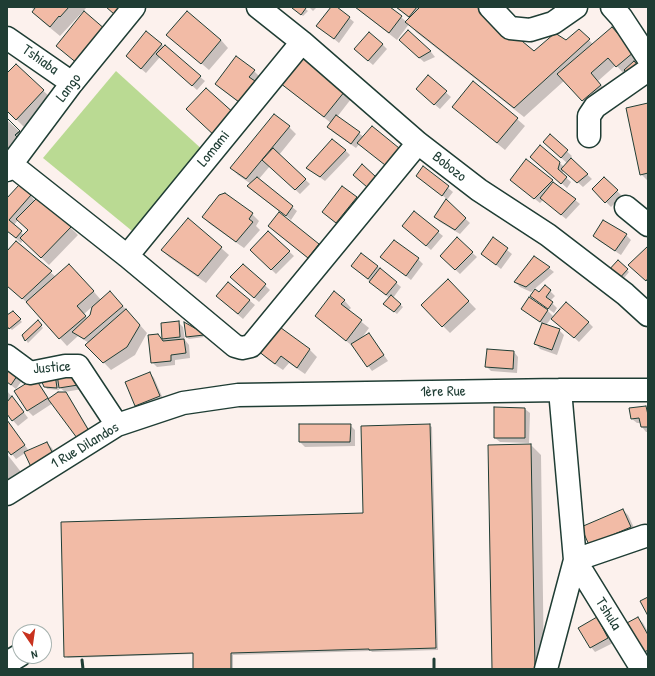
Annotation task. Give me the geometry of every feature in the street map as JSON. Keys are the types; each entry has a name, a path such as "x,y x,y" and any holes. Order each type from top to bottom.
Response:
{"street":[{"name":"Lango","path":"9,168 72,83 134,7"},
{"name":"Bobozo","path":"258,7 302,42 418,143 479,190 548,235 625,294 648,315"},
{"path":"490,7 510,28 530,30 553,23 576,7"},
{"path":"612,7 621,17 648,58"},
{"name":"Tshiaba","path":"7,38 72,83"},
{"name":"Lomami","path":"127,256 302,42"},
{"path":"588,136 589,116 595,107 648,70"},
{"path":"9,168 127,256 236,346 242,348 251,346 418,143"},
{"path":"626,207 648,225"},
{"name":"Justice","path":"7,356 30,373 65,366 78,366 117,425"},
{"path":"546,669 574,560 560,390"},
{"name":"1ère Rue","path":"238,395 648,390"},
{"name":"1 Rue Dilandos","path":"7,494 117,425 183,404 238,395"},
{"path":"574,560 645,536"},
{"name":"Tshula","path":"574,560 642,669"}],"green space":[{"path":"116,71 205,152 137,235 43,158"}],"building":[{"path":"34,7 69,7 50,27 32,12 35,8"},
{"path":"106,7 120,7 114,14"},
{"path":"331,7 337,7 350,17 334,39 316,26"},
{"path":"355,7 390,7 402,16 389,33"},
{"path":"396,7 417,7 409,17"},
{"path":"420,7 481,7 534,51 555,33 566,40 579,29 590,39 514,108 405,22"},
{"path":"292,8 306,8 301,15"},
{"path":"84,11 106,30 78,64 56,46"},
{"path":"187,11 221,40 201,64 166,35"},
{"path":"612,27 634,52 616,67 608,58 591,73 601,85 582,101 557,74"},
{"path":"408,30 431,51 419,58 399,40"},
{"path":"146,31 162,44 141,69 126,56"},
{"path":"369,32 383,44 368,61 354,49"},
{"path":"165,45 201,76 192,86 156,54"},
{"path":"236,56 255,70 249,77 255,81 239,102 215,84"},
{"path":"301,56 345,91 324,117 280,83"},
{"path":"634,61 643,71 633,80 624,70"},
{"path":"16,64 44,90 16,120 7,111 7,73"},
{"path":"428,75 447,91 434,105 416,89"},
{"path":"473,81 518,118 497,143 452,107"},
{"path":"206,88 236,115 216,137 186,109"},
{"path":"648,103 648,173 640,175 626,108"},
{"path":"274,114 290,126 246,179 230,168"},
{"path":"336,115 360,132 351,144 327,127"},
{"path":"7,118 20,131 15,135 19,139 9,150 7,148"},
{"path":"7,118 20,131 15,135 19,139 9,150 7,148"},
{"path":"372,126 399,148 385,165 357,143"},
{"path":"550,134 568,150 561,158 543,142"},
{"path":"332,139 346,150 320,177 306,168"},
{"path":"540,145 560,162 558,169 567,177 561,184 530,157"},
{"path":"273,148 306,179 295,190 262,160"},
{"path":"571,158 588,174 577,183 561,169"},
{"path":"526,159 553,180 534,199 510,180"},
{"path":"362,164 376,177 367,187 353,175"},
{"path":"423,166 449,186 442,196 416,176"},
{"path":"257,177 293,206 286,216 247,186"},
{"path":"604,177 618,190 605,203 592,189"},
{"path":"553,182 576,199 561,215 540,198"},
{"path":"19,185 31,195 9,220 22,231 16,238 7,231 7,198"},
{"path":"342,186 357,197 336,223 322,212"},
{"path":"225,193 253,213 249,219 253,222 236,242 202,217 219,195"},
{"path":"39,196 71,227 41,258 20,238 28,230 16,219"},
{"path":"446,199 466,218 455,230 434,217"},
{"path":"414,211 439,231 426,246 402,226"},
{"path":"279,212 319,244 308,258 268,226"},
{"path":"188,218 222,247 198,276 161,250"},
{"path":"603,220 627,234 615,251 593,236"},
{"path":"268,231 290,251 271,270 250,250"},
{"path":"457,237 473,252 455,270 440,256"},
{"path":"493,237 508,248 496,265 481,254"},
{"path":"394,240 419,258 406,276 380,257"},
{"path":"16,241 52,271 22,299 7,286 7,251"},
{"path":"648,246 648,278 646,281 628,265"},
{"path":"361,253 378,266 368,279 351,266"},
{"path":"534,256 550,267 526,287 514,282"},
{"path":"618,260 628,269 617,281 607,272"},
{"path":"69,264 94,291 77,306 86,316 59,339 26,302"},
{"path":"243,264 266,284 254,298 230,277"},
{"path":"380,268 397,282 386,295 369,282"},
{"path":"448,279 469,301 442,327 421,305"},
{"path":"228,282 250,300 238,314 216,296"},
{"path":"545,285 551,290 546,297 553,302 548,309 530,296 535,289 539,292"},
{"path":"110,291 123,306 84,339 72,332 90,315 92,307"},
{"path":"334,291 345,300 341,304 362,320 346,341 315,316"},
{"path":"391,295 401,304 394,312 383,304"},
{"path":"529,297 548,310 540,322 521,309"},
{"path":"566,302 589,322 574,338 551,319"},
{"path":"126,309 140,325 127,347 103,363 85,345"},
{"path":"13,311 21,319 9,329 7,326 7,315"},
{"path":"38,320 42,325 25,341 22,335"},
{"path":"179,321 180,337 162,339 161,323"},
{"path":"184,322 198,330 204,335 186,337"},
{"path":"542,323 560,329 552,350 534,344"},
{"path":"277,325 310,349 297,368 281,356 275,364 258,351"},
{"path":"369,333 384,355 367,367 351,344"},
{"path":"158,334 163,341 184,339 186,353 171,355 171,361 151,363 148,335"},
{"path":"487,349 514,351 513,369 485,367"},
{"path":"7,361 21,370 11,385 7,382"},
{"path":"75,371 78,385 59,388 57,374"},
{"path":"150,372 160,396 135,406 125,382"},
{"path":"55,374 57,388 44,387 39,375"},
{"path":"35,378 48,398 27,411 14,391"},
{"path":"58,392 66,392 89,431 77,438 48,399"},
{"path":"12,396 24,412 12,421 7,414 7,402"},
{"path":"646,406 648,427 641,427 639,418 631,419 629,408"},
{"path":"494,407 525,408 525,438 494,438"},
{"path":"7,420 25,445 11,455 7,450"},
{"path":"299,424 351,424 350,442 299,442"},
{"path":"430,424 436,648 231,653 231,669 193,669 193,653 64,657 61,522 363,513 361,426"},
{"path":"47,442 54,456 31,467 24,452"},
{"path":"531,444 535,669 492,669 488,445"},
{"path":"623,509 631,527 589,545 581,527"},
{"path":"648,597 648,616 640,601"},
{"path":"597,617 608,638 590,648 578,628"},
{"path":"638,617 648,635 648,650 641,654 625,624"}],"railway":[{"path":"434,659 434,669"},
{"path":"82,660 83,669"}]}
